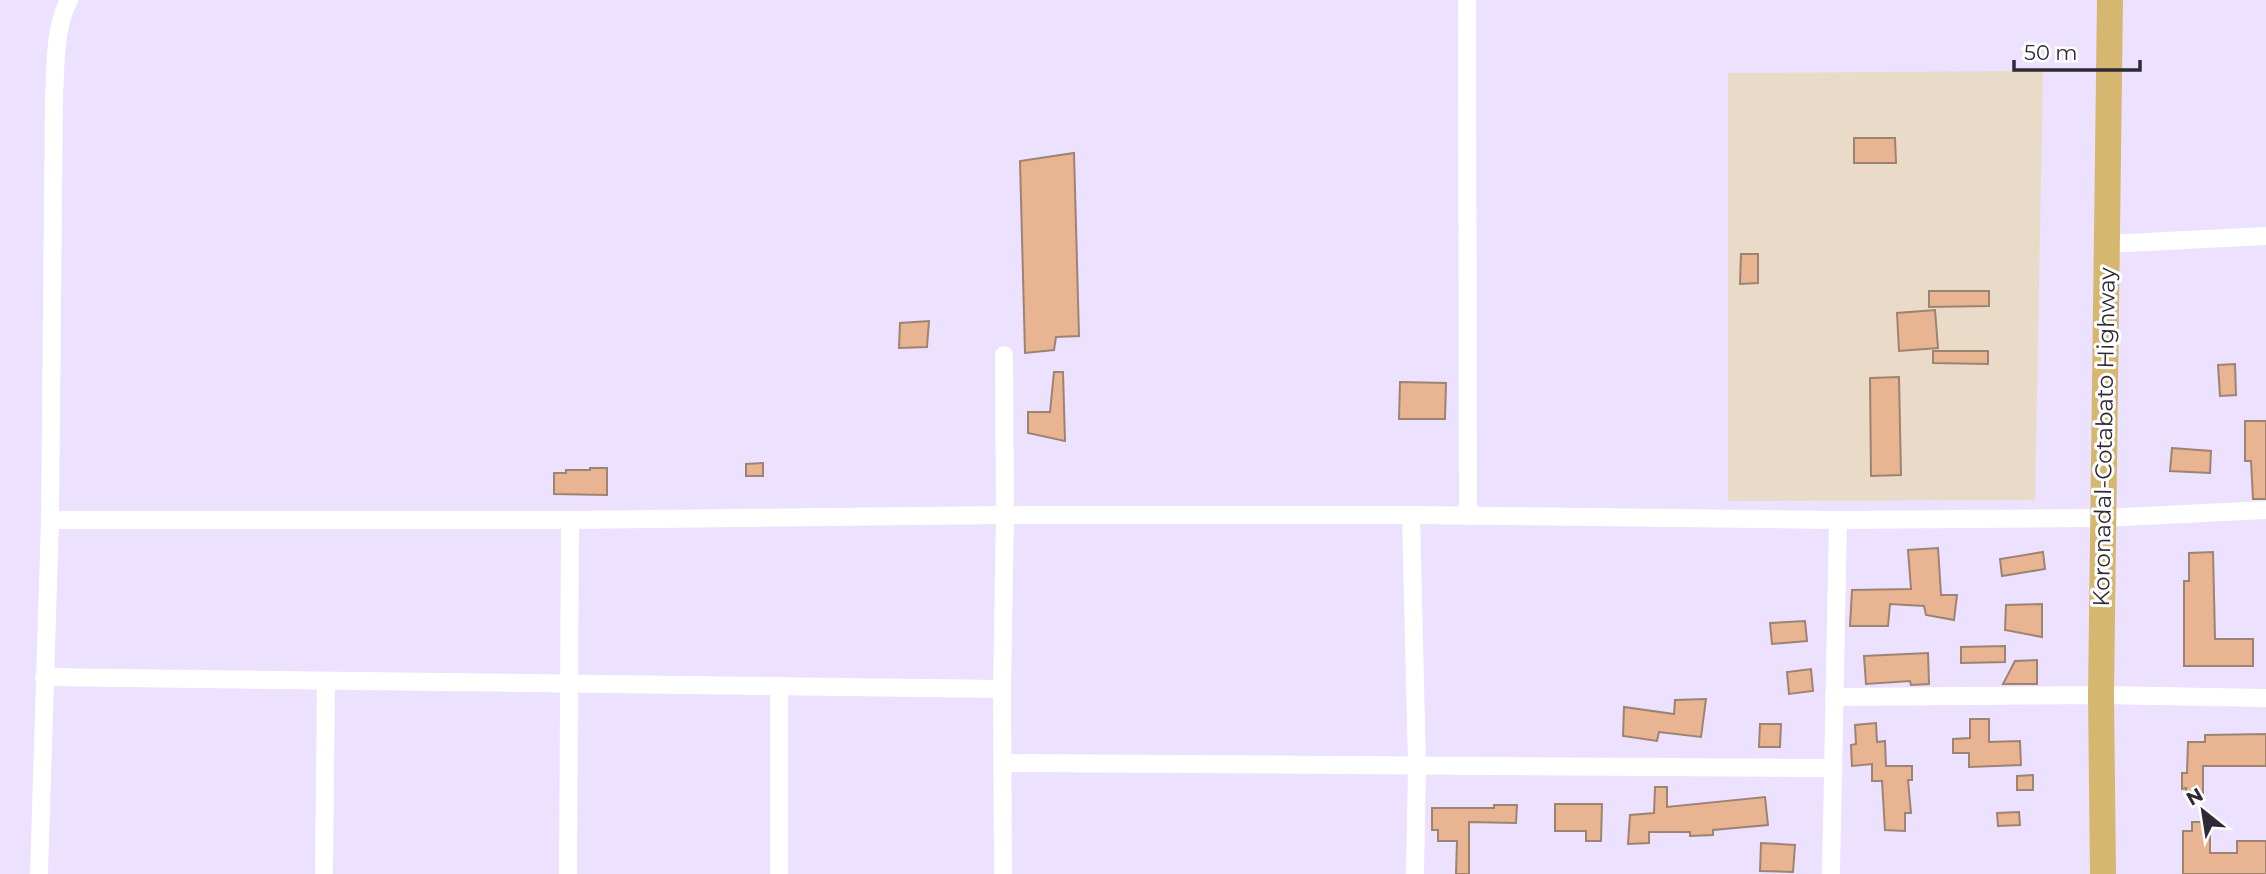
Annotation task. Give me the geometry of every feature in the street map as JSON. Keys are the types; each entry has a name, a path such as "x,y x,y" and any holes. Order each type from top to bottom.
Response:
{"highway":[{"name":"Koronadal-Cotabato Highway","path":"2103,874 2101,695 2110,0"}],"street":[{"path":"39,874 50,520 54,96 57,36 69,0"},
{"path":"1467,0 1468,516"},
{"path":"2106,244 2266,236"},
{"path":"1003,874 1004,355"},
{"path":"50,520 570,520 1004,515 1410,515 1838,520 2104,518 2266,510"},
{"path":"1410,515 1417,765 1415,874"},
{"path":"568,874 570,520"},
{"path":"1831,874 1838,520"},
{"path":"44,677 1002,688"},
{"path":"324,874 326,681"},
{"path":"779,686 779,874"},
{"path":"1833,697 2101,695 2266,698"},
{"path":"1003,763 1832,768"}],"shaded area":[{"path":"2043,71 2035,500 1728,501 1728,73"}],"building":[{"path":"1854,138 1895,138 1896,163 1854,163"},
{"path":"1074,153 1079,336 1056,337 1054,350 1025,353 1020,161"},
{"path":"1741,254 1758,254 1758,283 1740,284"},
{"path":"1929,291 1989,291 1989,306 1929,307"},
{"path":"1935,310 1938,348 1899,351 1897,313"},
{"path":"929,321 927,347 899,348 900,323"},
{"path":"1933,351 1988,351 1988,364 1933,363"},
{"path":"2235,364 2236,395 2220,396 2218,365"},
{"path":"1054,372 1063,372 1065,441 1028,433 1028,412 1050,412"},
{"path":"1899,377 1901,475 1871,476 1870,378"},
{"path":"1400,382 1446,383 1445,419 1399,419"},
{"path":"2245,421 2266,421 2266,499 2253,499 2251,461 2245,461"},
{"path":"2172,448 2211,451 2210,473 2170,471"},
{"path":"763,463 763,476 746,476 746,464"},
{"path":"607,468 607,495 554,494 554,473"},
{"path":"1938,548 1941,595 1957,595 1954,620 1926,615 1924,606 1890,604 1888,626 1850,626 1852,590 1911,589 1908,550"},
{"path":"2043,552 2045,569 2002,576 2000,559"},
{"path":"2213,552 2215,639 2253,639 2253,666 2184,666 2184,581 2189,581 2189,553"},
{"path":"2042,604 2042,637 2005,630 2006,605"},
{"path":"1805,621 1807,641 1772,644 1770,623"},
{"path":"2005,646 2005,662 1961,663 1961,647"},
{"path":"1928,653 1929,684 1911,685 1910,681 1866,684 1864,656"},
{"path":"2037,660 2037,684 2003,684 2015,661"},
{"path":"1811,669 1813,691 1789,694 1787,672"},
{"path":"1706,699 1701,737 1659,732 1657,741 1623,736 1624,707 1674,714 1675,700"},
{"path":"1970,719 1989,719 1989,742 2020,741 2021,765 1969,767 1969,753 1953,753 1953,739 1970,738"},
{"path":"1876,723 1877,742 1885,741 1886,766 1912,766 1912,780 1908,780 1911,813 1905,813 1905,831 1885,830 1882,781 1872,781 1872,764 1852,766 1851,745 1856,744 1855,725"},
{"path":"1760,724 1781,724 1780,747 1759,747"},
{"path":"2266,734 2266,766 2203,766 2203,793 2187,794 2186,788 2182,789 2182,773 2187,773 2188,742 2205,742 2205,735"},
{"path":"2033,775 2033,790 2017,790 2017,776"},
{"path":"1655,787 1667,787 1667,807 1765,797 1768,825 1713,830 1713,835 1649,832 1649,843 1628,844 1630,815 1654,813"},
{"path":"1555,804 1602,804 1601,841 1586,841 1586,831 1555,831"},
{"path":"1494,805 1517,805 1516,823 1469,822 1469,874 1456,874 1457,841 1438,841 1438,830 1432,830 1432,808 1494,808"},
{"path":"2019,812 2020,825 1998,826 1997,813"},
{"path":"2192,822 2210,822 2210,853 2237,853 2237,841 2266,841 2266,874 2183,874 2183,831 2192,831"},
{"path":"1761,843 1795,845 1793,872 1760,871"}]}
